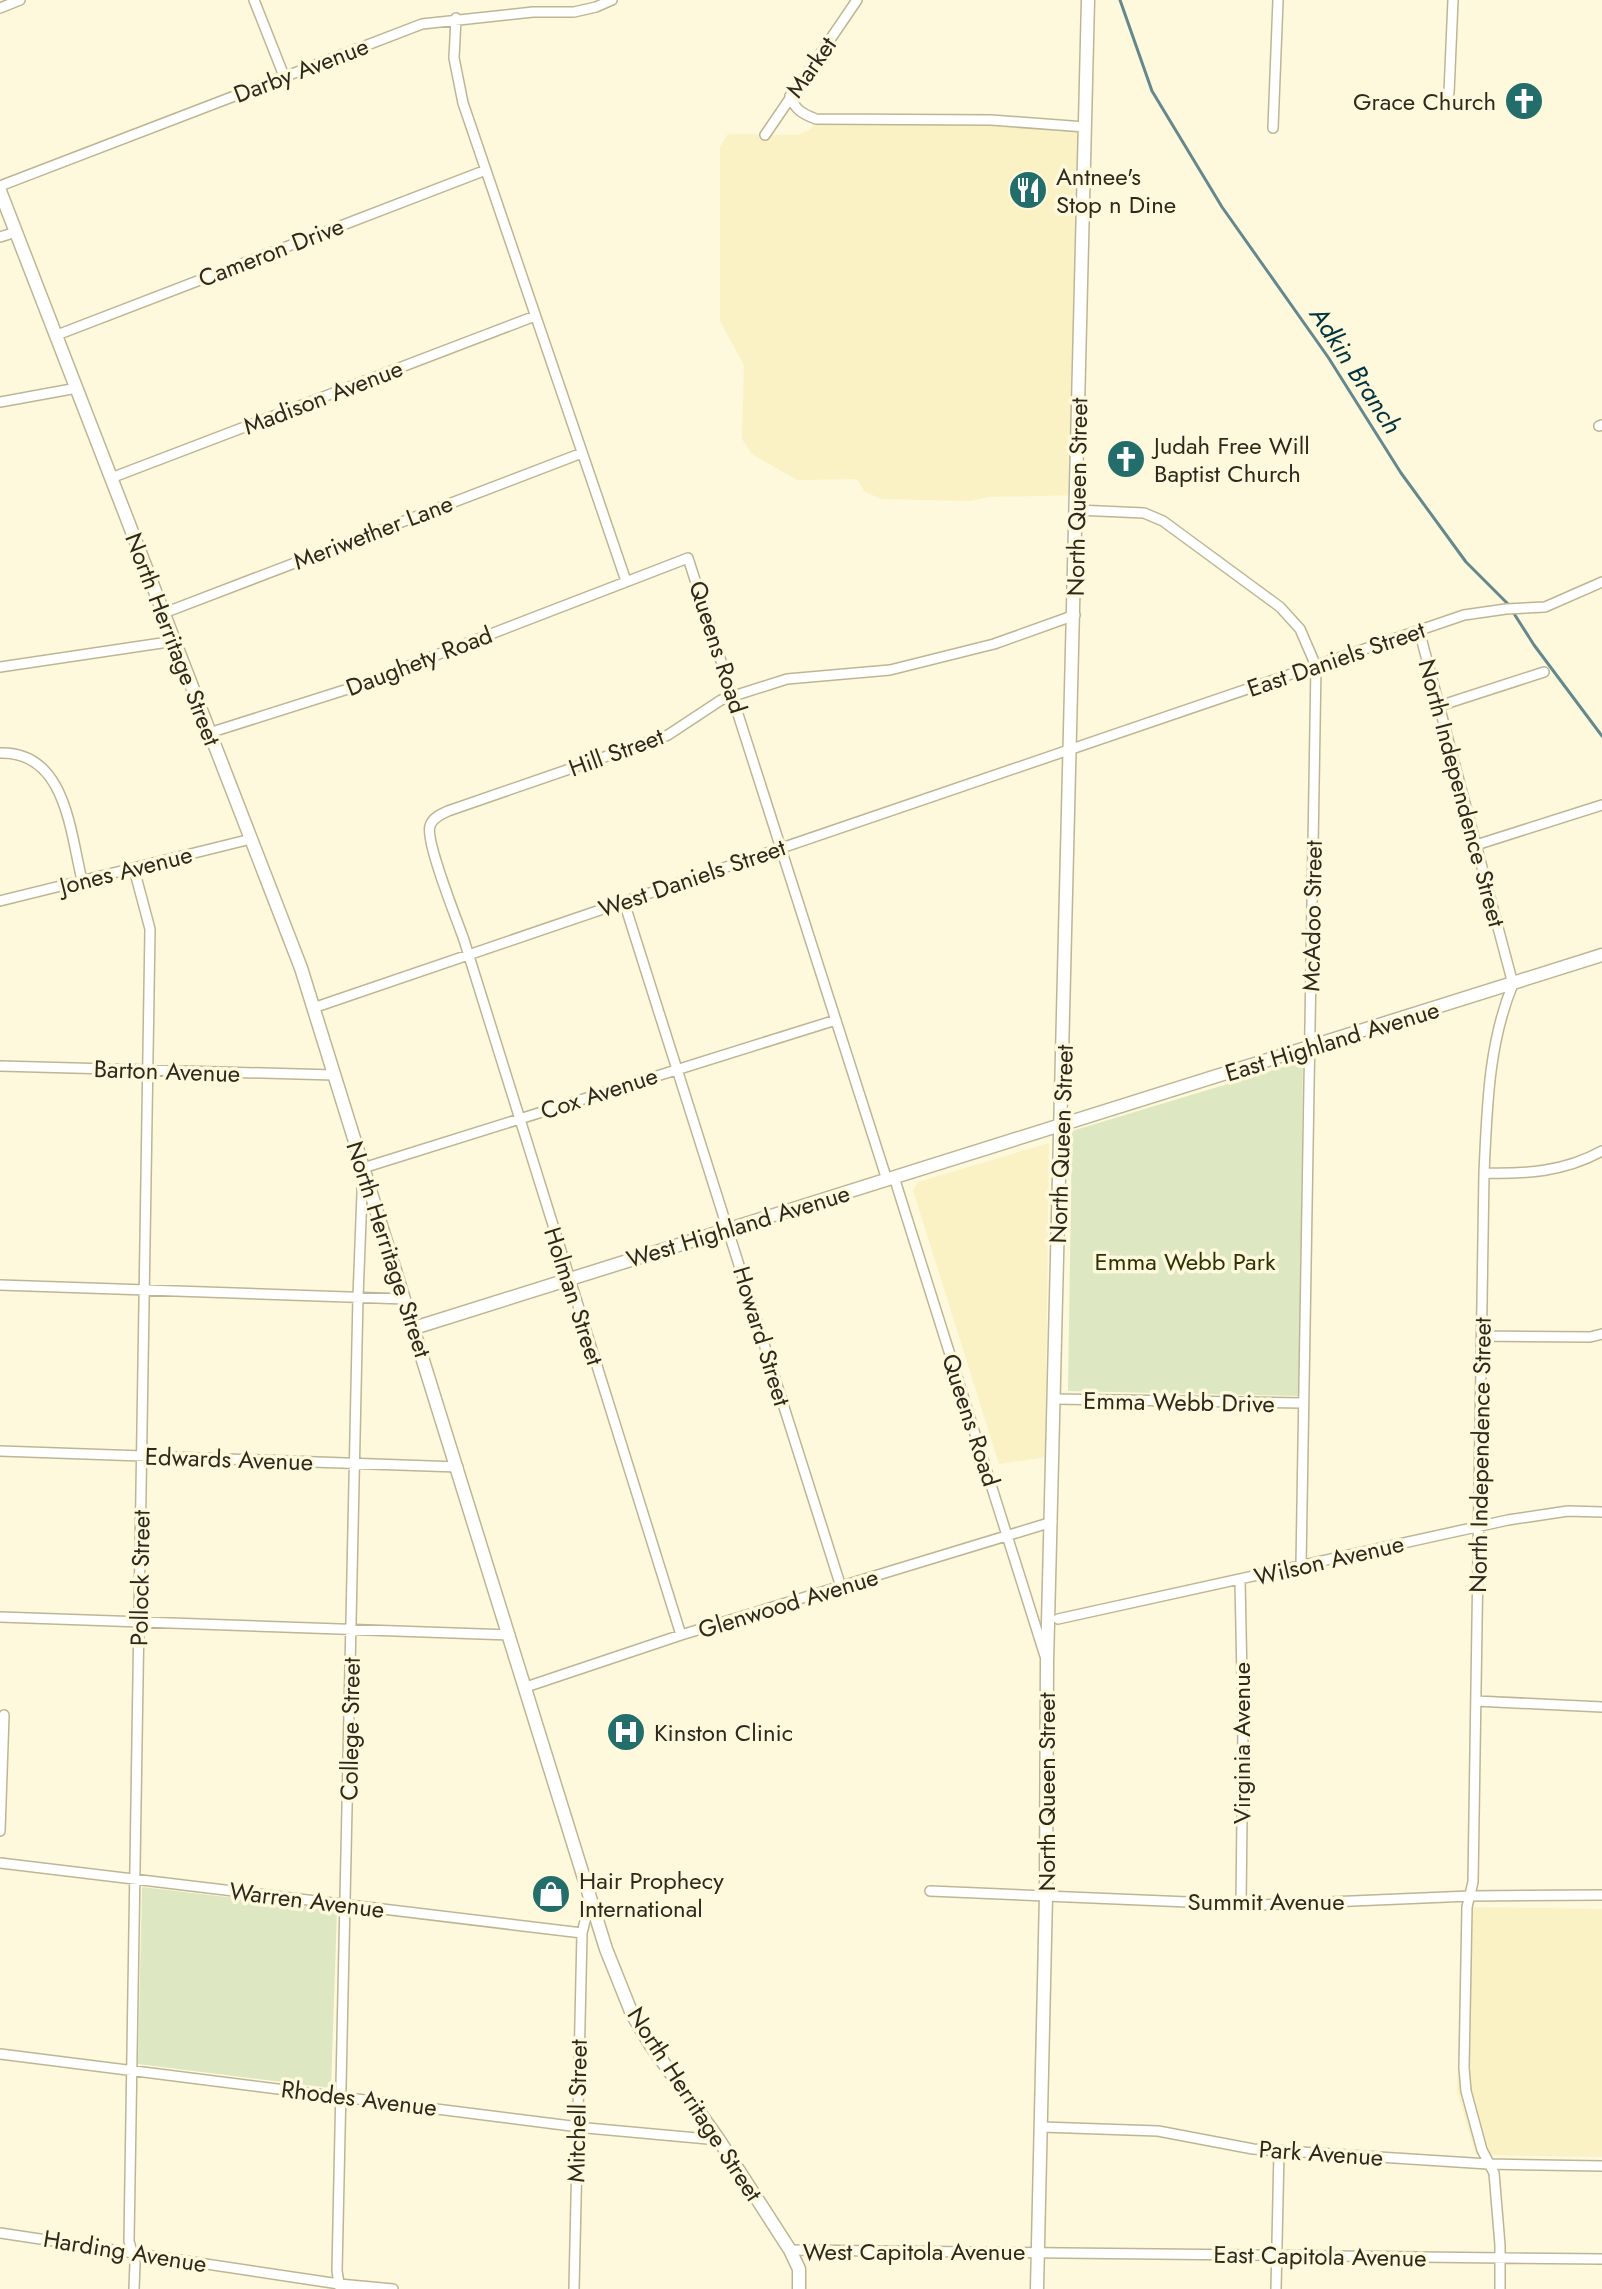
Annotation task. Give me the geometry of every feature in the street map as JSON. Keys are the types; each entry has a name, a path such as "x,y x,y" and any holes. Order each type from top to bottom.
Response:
{"street":[{"path":"0,8 20,0"},
{"path":"254,0 284,76"},
{"name":"Darby Avenue","path":"0,188 422,24 456,18 574,12 612,0"},
{"name":"Market","path":"765,135 857,0"},
{"name":"North Queen Street","path":"1037,2289 1046,1895 1047,1663 1088,0"},
{"path":"1273,128 1278,0"},
{"path":"1444,0 1453,0 1449,93"},
{"path":"456,18 453,42 457,85 626,581"},
{"path":"790,96 793,106 816,119 991,120 1085,127"},
{"name":"Cameron Drive","path":"57,335 486,170"},
{"name":"North Herritage Street","path":"0,188 301,968 590,1901 632,2014 790,2250 799,2269 799,2289"},
{"path":"0,237 16,232"},
{"name":"Madison Avenue","path":"111,478 535,316"},
{"path":"0,402 77,388"},
{"name":"Meriwether Lane","path":"164,613 582,453"},
{"name":"McAdoo Street","path":"1077,510 1144,513 1163,521 1280,607 1300,629 1316,666 1301,1566"},
{"name":"Queens Road","path":"626,581 688,558 1047,1663"},
{"name":"Daughety Road","path":"209,733 351,688 626,581"},
{"name":"East Daniels Street","path":"1071,749 1464,615 1545,607 1602,582"},
{"name":"Hill Street","path":"468,956 429,836 433,820 448,811 668,735 721,700 787,679 890,670 994,644 1075,615"},
{"name":"North Independence Street","path":"1419,630 1513,984 1498,1032 1491,1072 1484,1173 1473,1882 1467,1907 1464,2068 1466,2091 1482,2150 1494,2173 1500,2289"},
{"path":"0,667 175,641"},
{"path":"1439,706 1544,672"},
{"name":"West Daniels Street","path":"313,1008 1071,749"},
{"path":"0,753 30,759 44,768 55,782 63,802 82,880"},
{"path":"1476,845 1602,805"},
{"name":"Jones Avenue","path":"0,901 251,839"},
{"name":"Pollock Street","path":"134,869 150,929 130,2071 129,2241 135,2263 134,2289"},
{"name":"Howard Street","path":"624,902 841,1587"},
{"name":"Holman Street","path":"468,956 681,1635"},
{"name":"East Highland Avenue","path":"1062,1123 1310,1049 1601,956"},
{"name":"Cox Avenue","path":"363,1168 836,1020"},
{"name":"Barton Avenue","path":"0,1066 334,1075"},
{"name":"West Highland Avenue","path":"414,1328 1062,1123"},
{"path":"1484,1173 1548,1171 1588,1159 1602,1151"},
{"name":"College Street","path":"340,2286 354,1462 363,1168"},
{"path":"0,1285 405,1299"},
{"path":"1482,1336 1590,1337 1602,1334"},
{"name":"Emma Webb Drive","path":"1055,1399 1303,1403"},
{"name":"Edwards Avenue","path":"0,1451 458,1467"},
{"name":"Wilson Avenue","path":"1058,1619 1532,1515 1568,1511 1602,1512"},
{"name":"Glenwood Avenue","path":"526,1687 681,1635 1052,1522"},
{"name":"Virginia Avenue","path":"1240,1580 1243,1728 1241,1905"},
{"path":"0,1617 510,1635"},
{"path":"1476,1701 1602,1707"},
{"path":"0,1831 4,1715"},
{"name":"Warren Avenue","path":"0,1863 582,1933"},
{"name":"Summit Avenue","path":"930,1891 1241,1905 1470,1896 1602,1895"},
{"path":"582,1933 590,1901"},
{"name":"Mitchell Street","path":"574,2289 582,1933"},
{"name":"Rhodes Avenue","path":"0,2054 576,2126 719,2140"},
{"name":"Park Avenue","path":"1042,2127 1145,2129 1279,2151 1488,2164 1602,2166"},
{"path":"1276,2289 1279,2151"},
{"name":"Harding Avenue","path":"0,2233 340,2286 393,2289"},
{"name":"West Capitola Avenue","path":"790,2250 1039,2251"},
{"name":"East Capitola Avenue","path":"1039,2251 1276,2257 1602,2259"}],"shaded area":[{"path":"816,119 1085,127 1077,495 989,497 970,501 882,499 865,492 857,479 797,480 752,454 742,439 744,365 720,321 720,147 728,134 798,135 811,129"},
{"path":"1049,1143 1045,1457 999,1464 913,1190 918,1182"},
{"path":"1465,1907 1602,1909 1602,2157 1476,2155 1457,2091"}],"green space":[{"name":"Emma Webb Park","path":"1303,1061 1299,1396 1068,1391 1072,1131"},
{"path":"142,1887 337,1910 331,2088 138,2064"}],"waterway":[{"name":"Adkin Branch","path":"1120,0 1152,91 1222,207 1328,357 1401,473 1466,562 1509,605"},
{"name":"Adkin Branch","path":"1513,612 1602,736"}],"place":[{"name":"Grace Church","path":"1524,101"},
{"name":"Antnee's Stop n Dine","path":"1028,190"},
{"name":"Judah Free Will Baptist Church","path":"1126,459"},
{"name":"Kinston Clinic","path":"626,1732"},
{"name":"Hair Prophecy International","path":"551,1894"}]}
